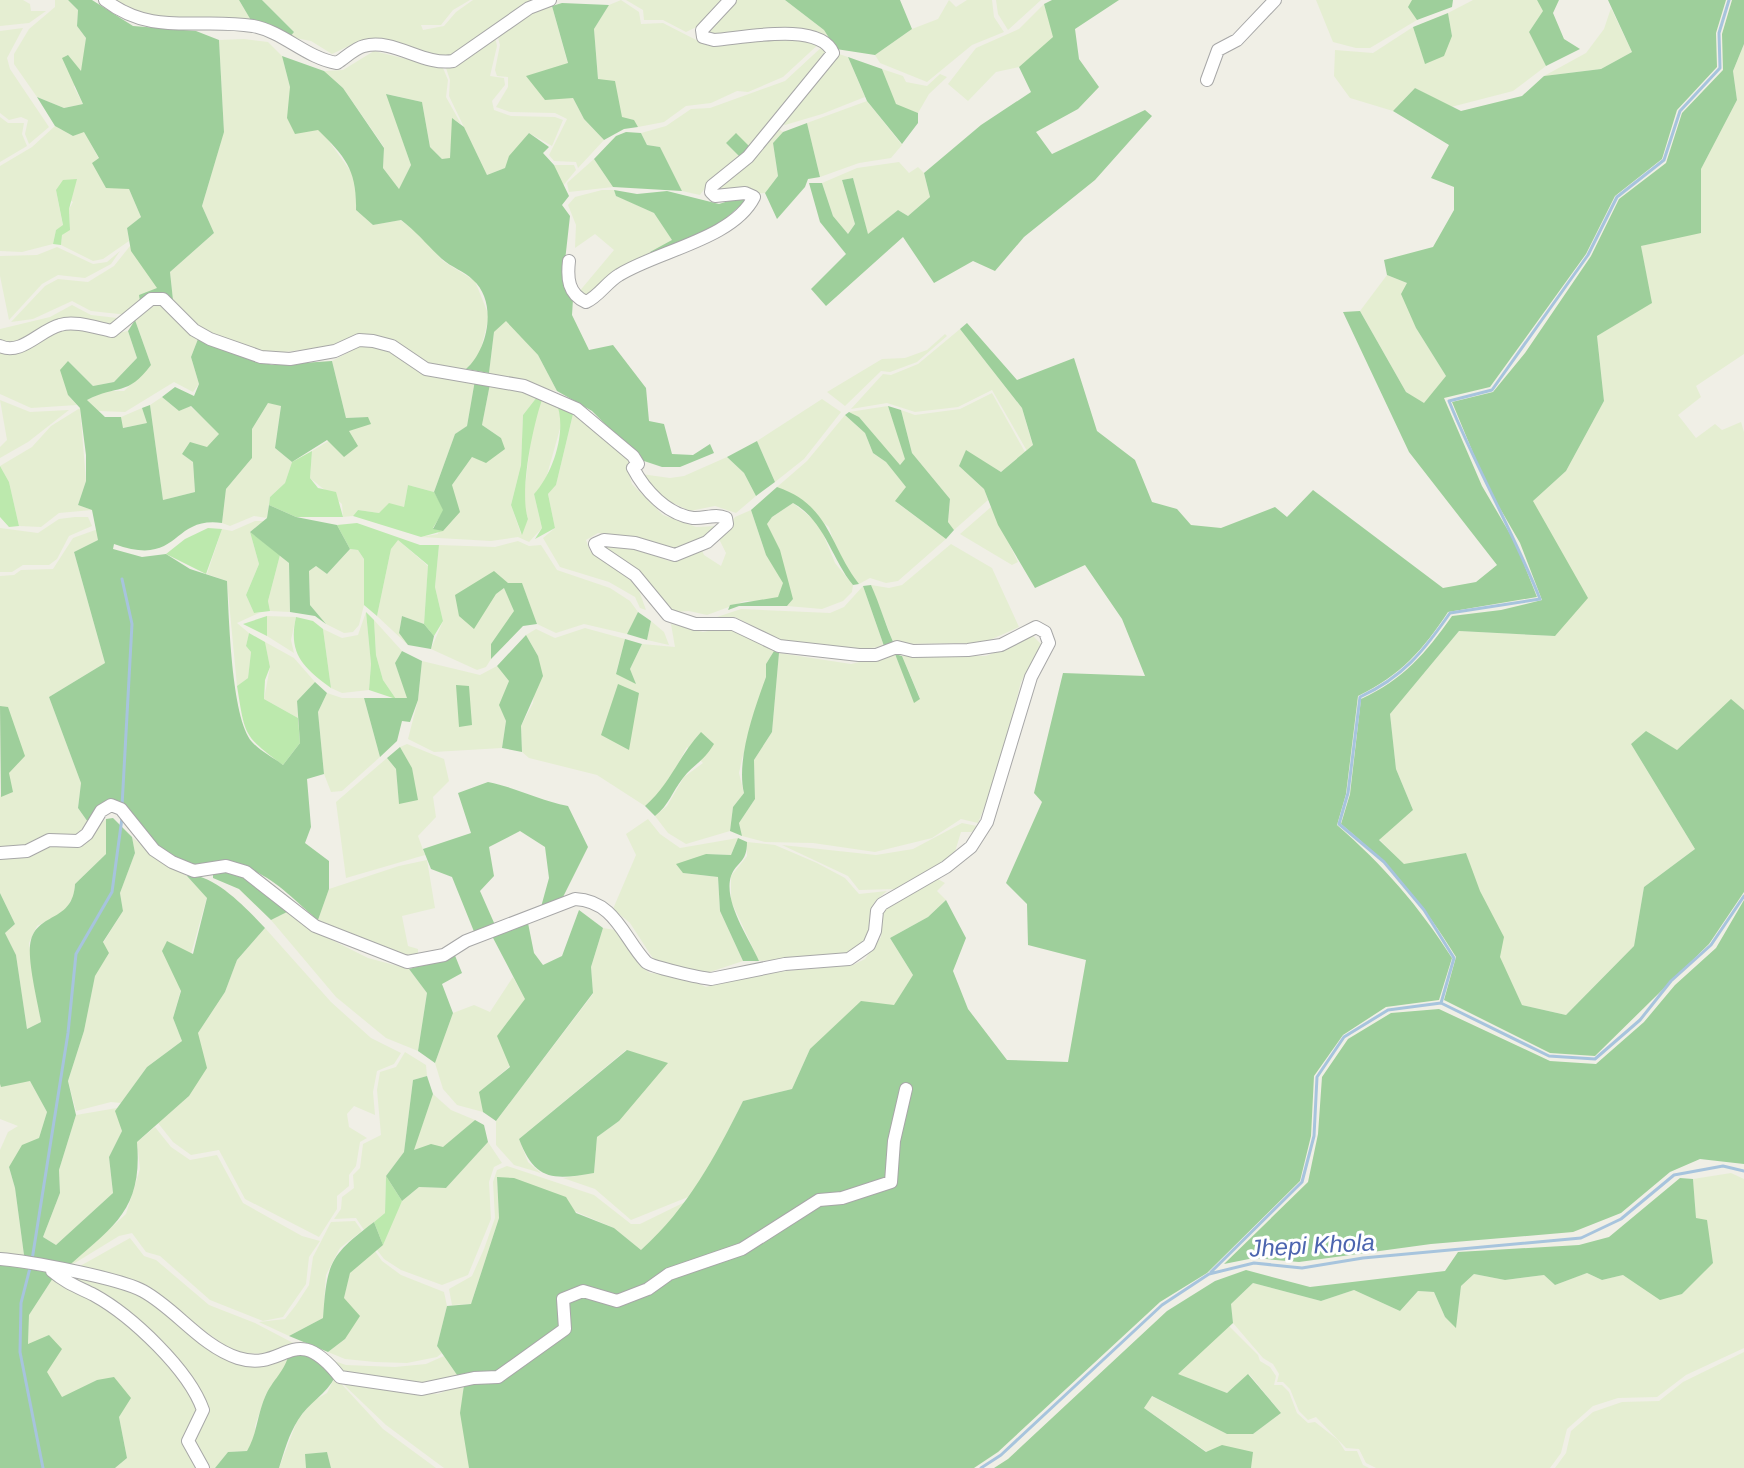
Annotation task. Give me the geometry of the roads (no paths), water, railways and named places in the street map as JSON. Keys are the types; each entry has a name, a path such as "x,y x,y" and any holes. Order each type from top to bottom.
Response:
{"street":[{"path":"105,0 139,21 252,26 272,32 322,61 337,63 362,46 379,45 441,63 453,61 529,8 550,0"},
{"path":"569,261 567,281 578,298 586,302 618,275 719,229 751,203 754,197 745,193 715,196 711,192 712,186 748,157 833,53 825,40 808,34 714,40 703,37 702,30 730,0"},
{"path":"1207,80 1218,50 1237,40 1275,0"},
{"path":"0,346 7,350 21,346 63,323 112,331 151,299 163,299 194,330 210,339 261,357 290,359 335,351 359,340 392,346 426,369 524,386 564,402 618,440 638,464 633,468 638,478 670,509 693,518 719,515 726,518 727,524 707,542 675,555 635,543 604,540 595,544 598,550 635,575 668,615 695,624 733,624 779,646 838,654 876,655 897,647 931,652 984,648 1001,645 1036,627 1045,632 1049,643 1031,677 987,822 971,847 946,867 882,904 877,911 875,931 869,945 849,959 785,964 711,979 700,978 647,964 612,915 587,900 575,899 466,941 444,955 407,962 315,926 246,872 226,866 194,871 172,862 154,850 121,809 111,805 101,811 87,834 78,841 49,840 27,851 0,853"},
{"path":"0,1259 144,1291 179,1320 241,1359 266,1360 291,1349 311,1349 325,1358 340,1377 406,1389 440,1387 474,1378 498,1377 565,1329 563,1299 583,1291 617,1301 648,1289 669,1274 742,1249 819,1200 842,1198 891,1182 894,1141 906,1089"},
{"path":"48,1268 73,1288 93,1295 125,1317 197,1391 203,1410 188,1441 203,1468"}],"waterway":[{"path":"1441,1003 1454,958 1424,910 1384,862 1339,824 1348,793 1360,697 1388,681 1411,662 1450,613 1540,599 1449,401 1492,390 1588,255 1617,197 1664,160 1680,111 1720,68 1719,33 1729,0"},
{"path":"122,579 132,624 122,806"},
{"path":"32,1260 68,1033 76,954 112,892 122,818"},
{"path":"1211,1272 1302,1182 1314,1136 1317,1077 1344,1037 1388,1010 1441,1003 1549,1056 1595,1059 1640,1020 1671,981 1711,945 1744,896"},
{"name":"Jhepi Khola","path":"981,1468 1001,1455 1162,1305 1209,1274 1254,1263 1302,1268 1363,1258 1581,1238 1621,1219 1674,1175 1723,1166 1744,1171"},
{"path":"30,1268 21,1303 20,1352 43,1468"}]}
